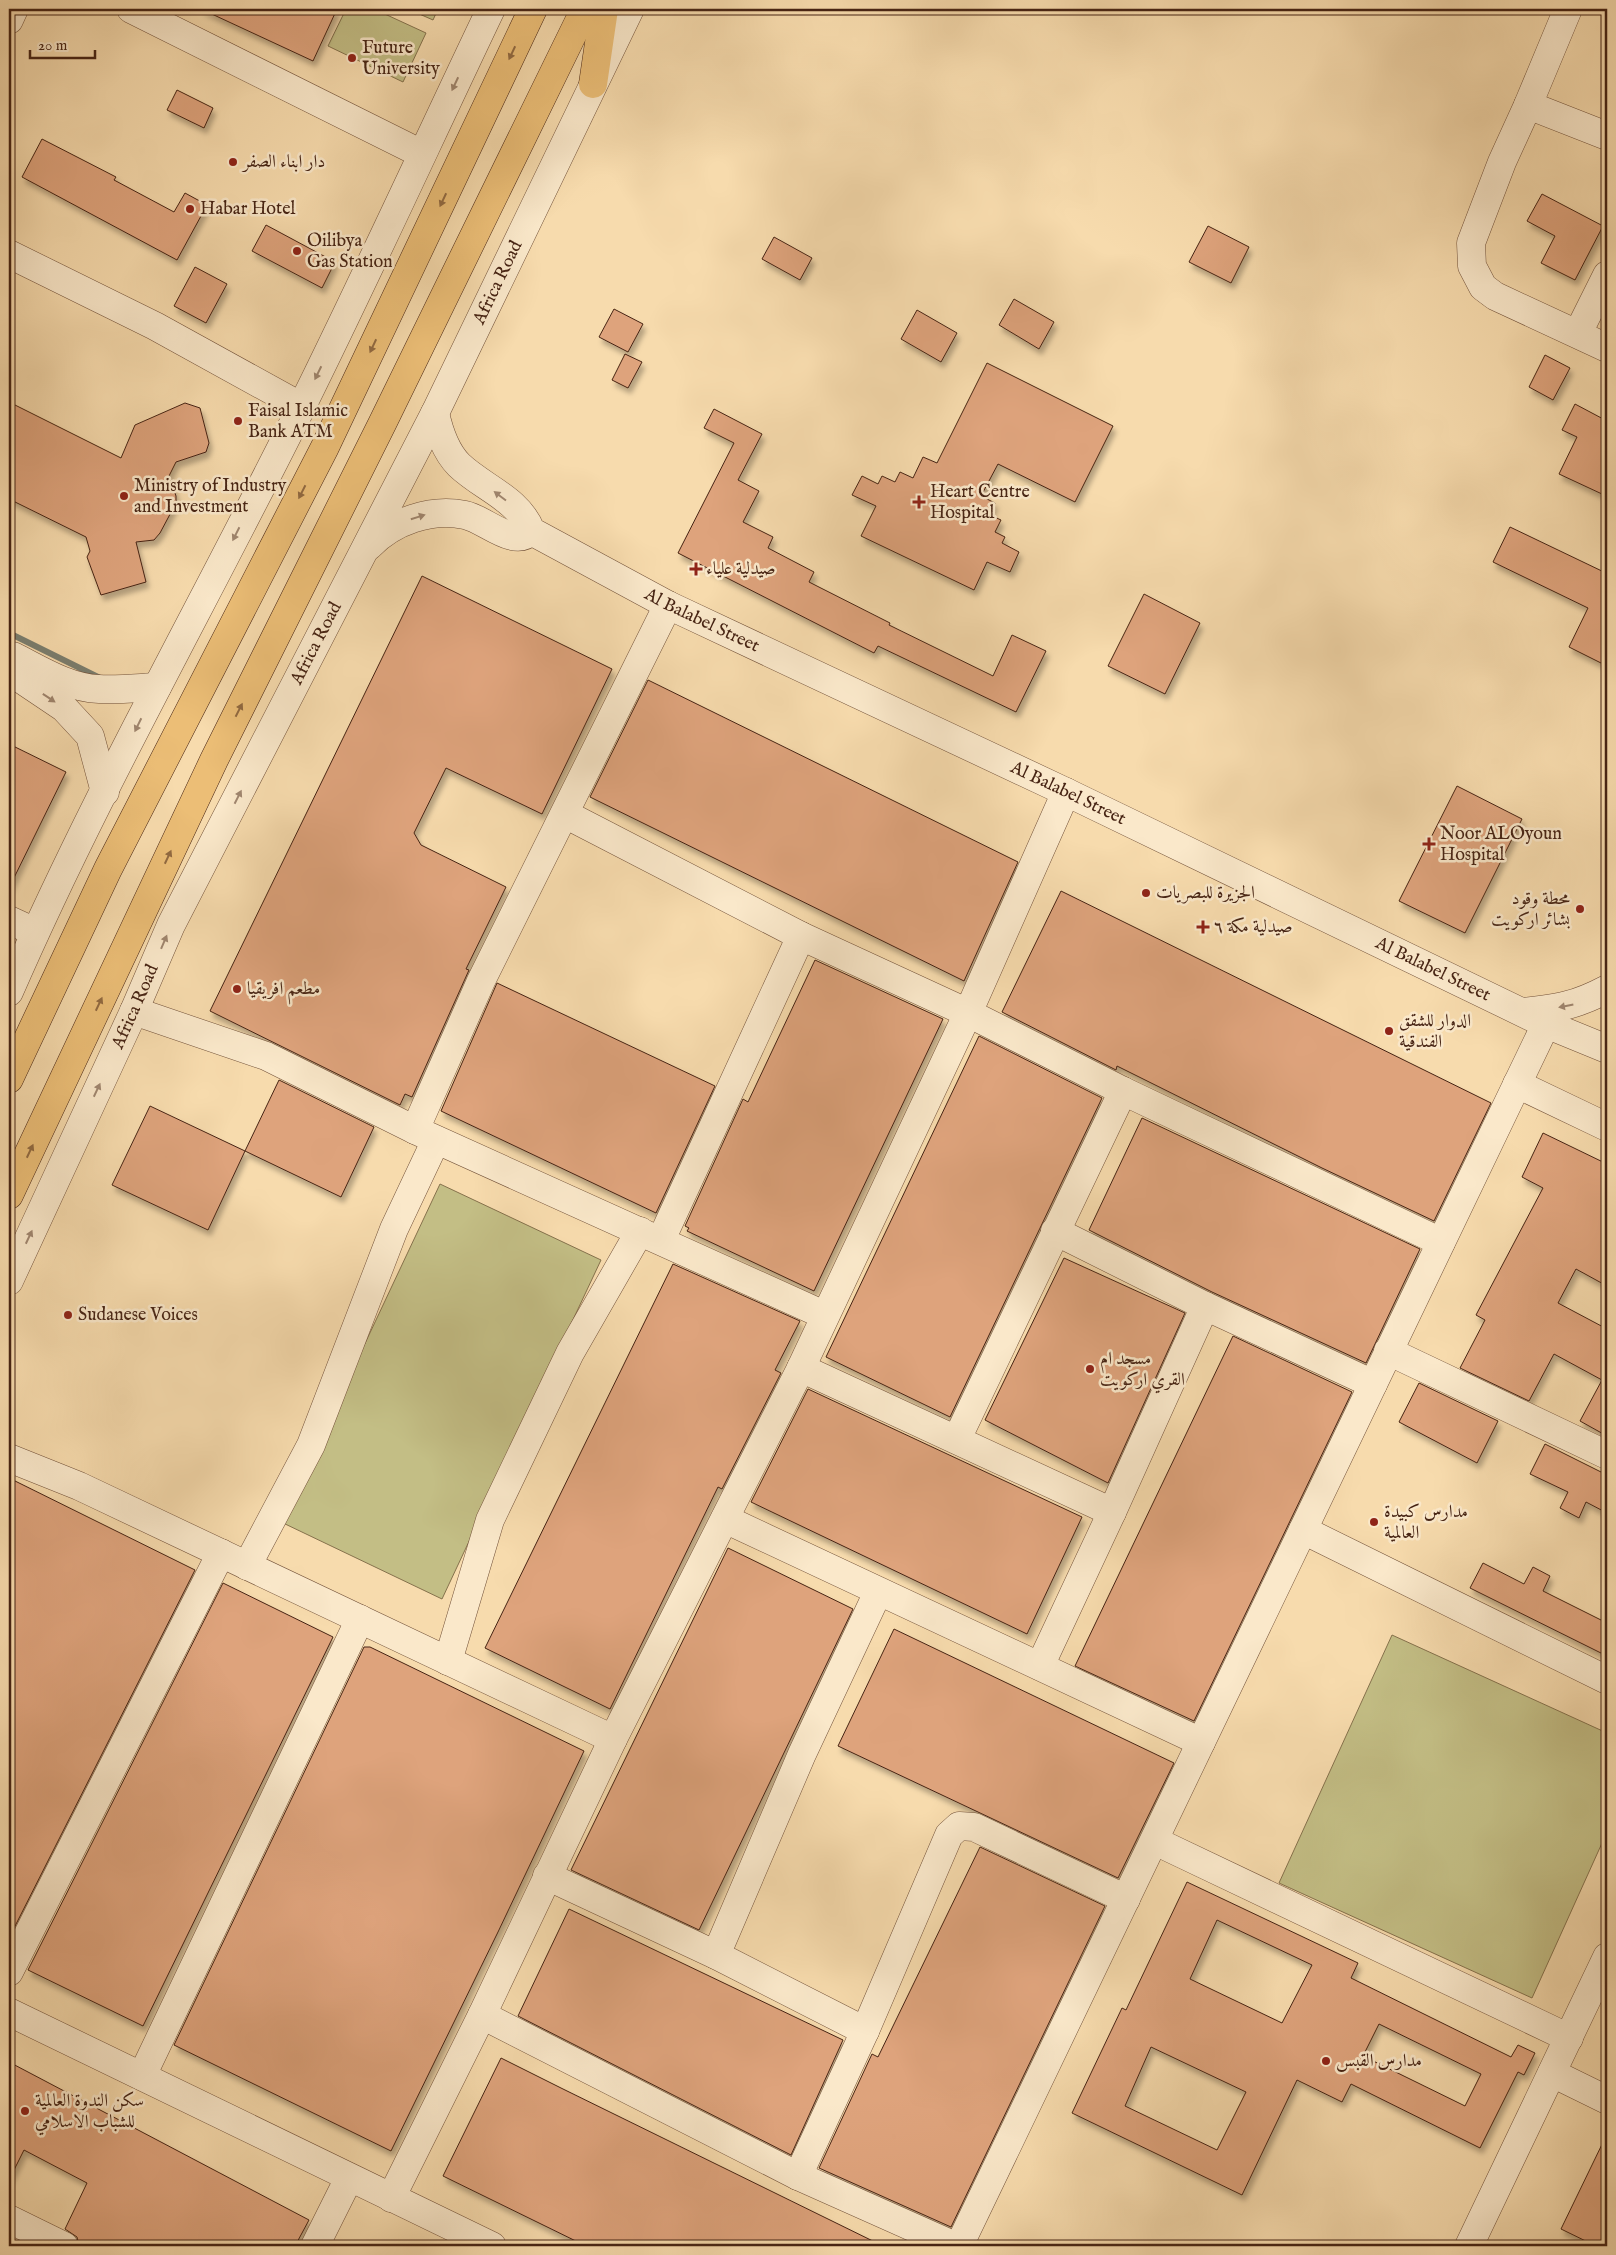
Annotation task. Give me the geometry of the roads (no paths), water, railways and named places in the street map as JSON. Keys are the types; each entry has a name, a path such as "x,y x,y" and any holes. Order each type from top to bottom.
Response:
{"highway":[{"path":"9,1079 108,869 326,447 533,9"},
{"name":"Africa Road","path":"9,1195 214,760 387,415 585,9"},
{"path":"593,84 604,9"}],"street":[{"path":"9,20 14,9"},
{"path":"131,9 422,154"},
{"path":"9,992 35,932 156,687 302,407 491,9"},
{"name":"Africa Road","path":"9,1282 134,1012 171,925 435,413 630,9"},
{"path":"1568,9 1502,162 1470,243 1472,266 1483,287 1495,296 1607,348"},
{"path":"1528,105 1607,136"},
{"path":"9,254 155,326 302,407"},
{"path":"1578,333 1607,275"},
{"path":"363,553 385,532 426,515 454,514 467,516 516,538 527,536 532,532 528,522 517,508 458,464 446,446 435,413"},
{"name":"Al Balabel Street","path":"532,532 668,605 1066,792 1534,1018 1607,1050"},
{"path":"247,1566 312,1445 394,1229 425,1135 482,981 668,605"},
{"path":"9,654 60,679 87,688 156,687"},
{"path":"9,671 64,708 90,736 105,792"},
{"path":"392,2198 482,2015 613,1739 726,1519 800,1368 968,1013 1066,792"},
{"path":"565,814 801,936 968,1013 1123,1091 1441,1242"},
{"path":"9,920 35,932"},
{"path":"448,1661 490,1520 570,1353 650,1235 801,936"},
{"path":"959,2246 1517,1084 1534,1018 1584,1002 1607,989"},
{"path":"134,1012 266,1056 425,1135 650,1235 824,1316"},
{"path":"1517,1084 1607,1127"},
{"path":"957,1439 1123,1091"},
{"path":"1055,1231 1205,1306 1373,1384"},
{"path":"1040,1666 1205,1306"},
{"path":"1388,1351 1607,1455"},
{"path":"800,1368 1112,1512"},
{"path":"9,1458 79,1486 613,1739"},
{"path":"726,1519 1201,1742"},
{"path":"1303,1530 1607,1680"},
{"path":"9,1972 221,1553"},
{"path":"716,1955 802,1754 878,1592"},
{"path":"142,2076 360,1619"},
{"path":"798,2176 865,2030 949,1835 959,1826 974,1827 1126,1899"},
{"path":"1155,1841 1569,2038"},
{"path":"547,1876 716,1955 865,2030"},
{"path":"1469,2246 1607,1957"},
{"path":"9,2012 492,2246"},
{"path":"482,2015 798,2176 955,2246"},
{"path":"1552,2073 1607,2100"},
{"path":"315,2246 349,2178"},
{"path":"9,2219 64,2246"}],"waterway":[{"path":"9,633 100,678"}],"place":[{"name":"Future University","path":"352,58"},
{"name":"دار ابناء الصفر","path":"233,162"},
{"name":"Habar Hotel","path":"190,209"},
{"name":"Oilibya Gas Station","path":"297,251"},
{"name":"Faisal Islamic Bank ATM","path":"238,421"},
{"name":"Ministry of Industry and Investment","path":"124,496"},
{"name":"Heart Centre Hospital","path":"919,502"},
{"name":"صيدلية علياء","path":"696,569"},
{"name":"Noor ALOyoun Hospital","path":"1429,844"},
{"name":"الجزيرة للبصريات","path":"1146,893"},
{"name":"محطة وقود بشائر اركويت","path":"1580,909"},
{"name":"صيدلية مكة ٦","path":"1203,927"},
{"name":"مطعم افريقيا","path":"237,989"},
{"name":"الدوار للشقق الفندقية","path":"1389,1031"},
{"name":"Sudanese Voices","path":"68,1315"},
{"name":"مسجد ام القري اركويت","path":"1090,1369"},
{"name":"مدارس كبيدة العالمية","path":"1374,1522"},
{"name":"مدارس القبس","path":"1326,2061"},
{"name":"سكن الندوة العالمية للشباب الاسلامي","path":"25,2111"}]}
